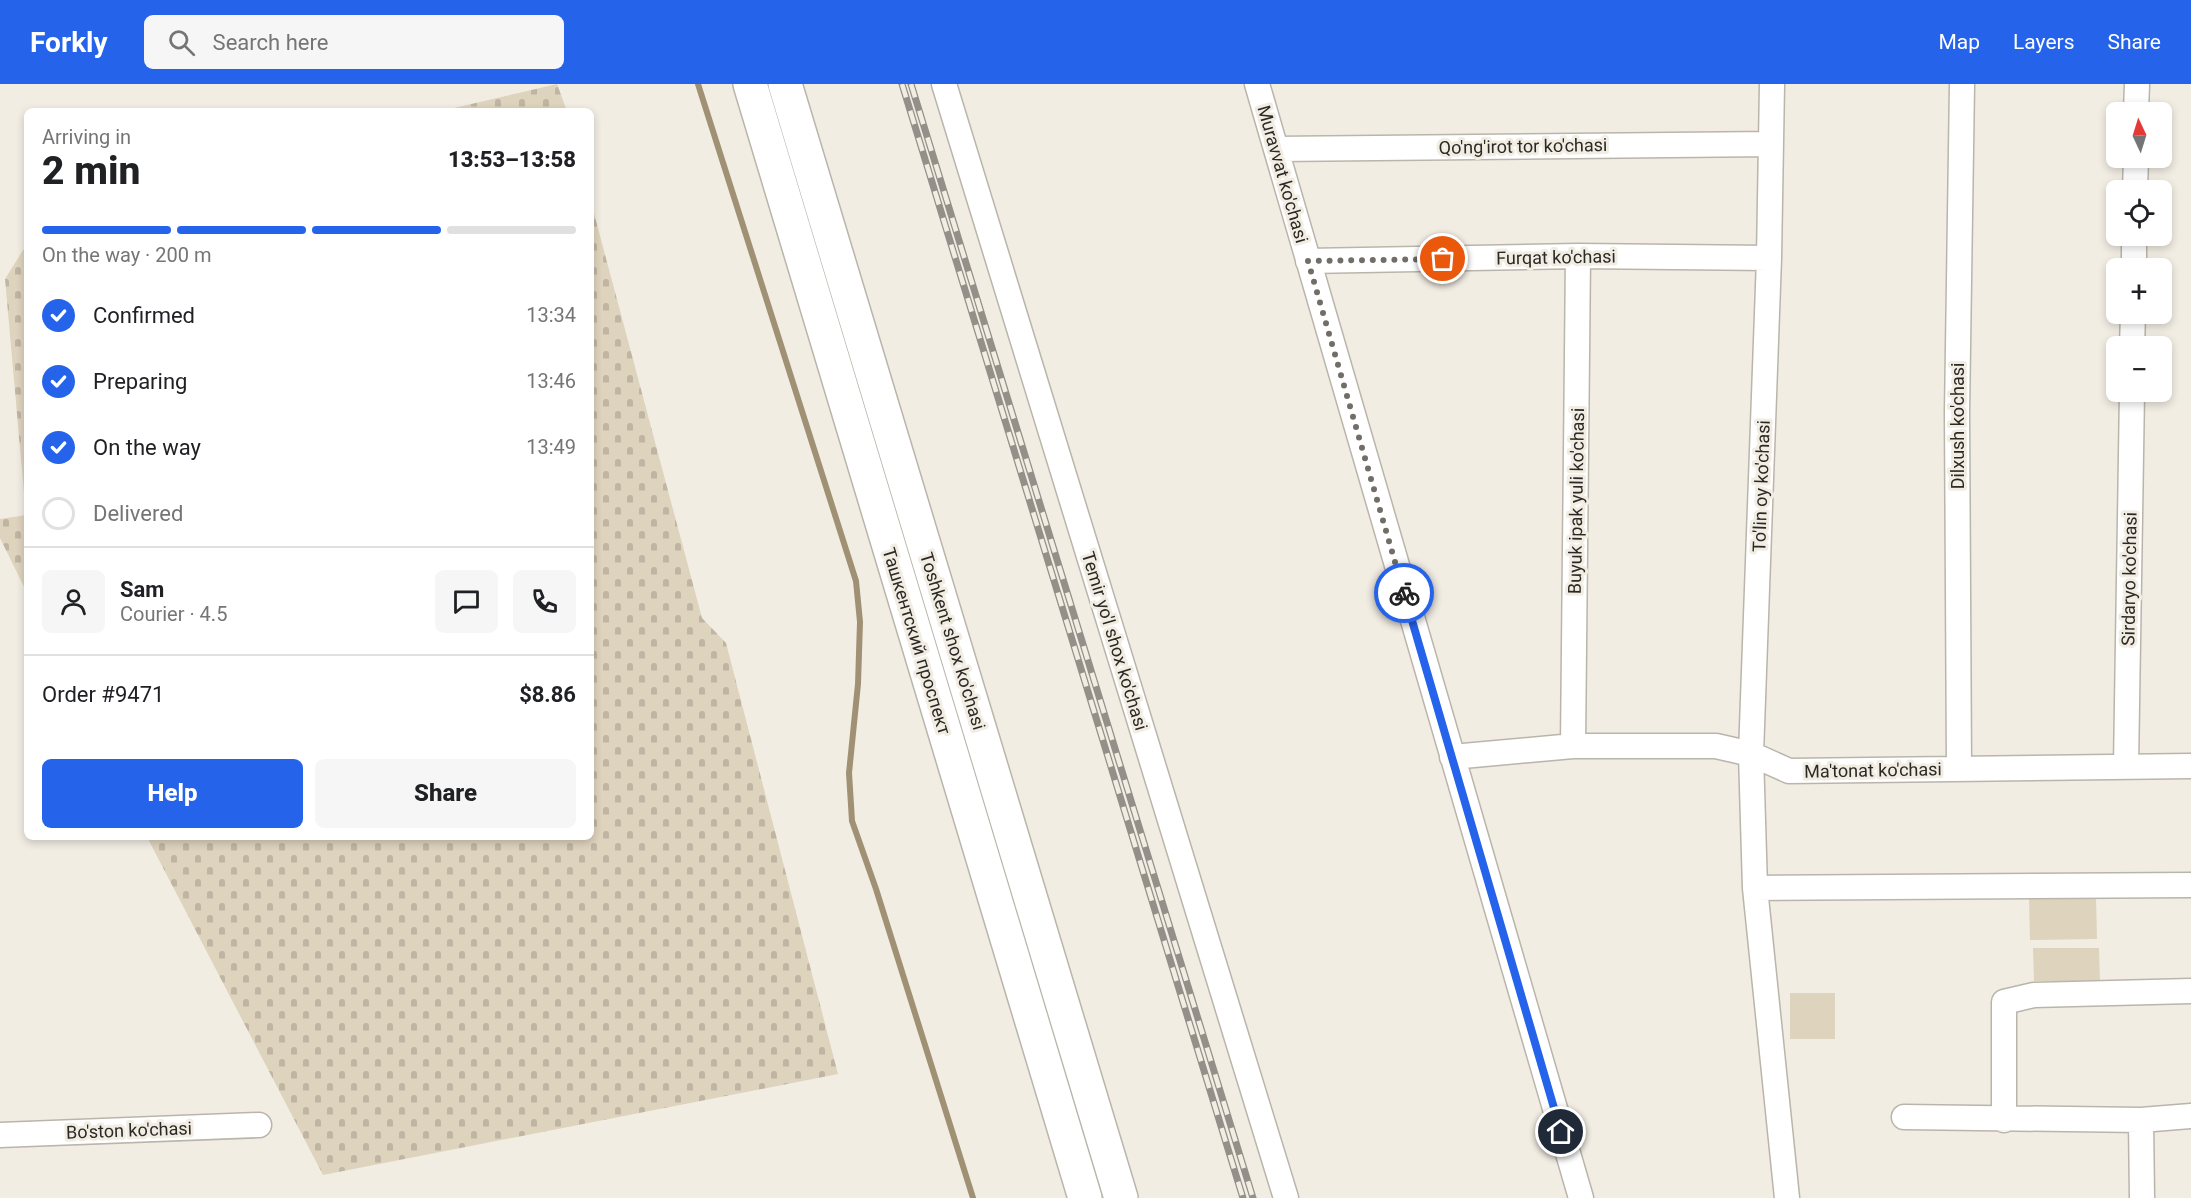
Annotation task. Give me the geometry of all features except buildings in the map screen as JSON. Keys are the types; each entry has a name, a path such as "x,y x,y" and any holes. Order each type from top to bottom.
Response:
{"highway":[{"name":"Ташкентский проспект","path":"750,84 1084,1198"},
{"name":"Toshkent shox ko'chasi","path":"785,84 1121,1198"}],"street":[{"name":"Temir yo'l shox ko'chasi","path":"944,84 1286,1198"},
{"name":"Muravvat ko'chasi","path":"1257,84 1581,1198"},
{"name":"To'lin oy ko'chasi","path":"1772,84 1769,258 1751,754 1755,888 1787,1198"},
{"name":"Dilxush ko'chasi","path":"1959,769 1957,413 1962,84"},
{"path":"2136,102 2137,84"},
{"name":"Qo'ng'irot tor ko'chasi","path":"1276,149 1770,144"},
{"name":"Furqat ko'chasi","path":"1308,261 1578,256 1769,258"},
{"name":"Buyuk ipak yuli ko'chasi","path":"1574,746 1578,256"},
{"name":"Sirdaryo ko'chasi","path":"2126,767 2132,402"},
{"name":"Ma'tonat ko'chasi","path":"1452,757 1574,746 1716,746 1751,754 1789,771 2191,766"},
{"path":"1755,888 2191,885"},
{"path":"2004,1120 2004,1002 2034,995 2191,991"},
{"path":"1904,1117 2141,1120 2191,1116"},
{"path":"2141,1120 2142,1198"},
{"name":"Bo'ston ko'chasi","path":"0,1135 259,1125"}],"green space":[{"path":"557,84 566,108 454,108"},
{"path":"594,213 702,618 726,643 838,1074 323,1175 149,840 594,840"},
{"path":"24,250 24,493 5,279"},
{"path":"24,515 24,587 0,538 0,519"},
{"path":"2096,897 2097,939 2030,940 2029,899"},
{"path":"2033,948 2099,948 2100,981 2034,981"},
{"path":"1790,993 1835,993 1835,1039 1790,1039"}],"waterway":[{"path":"698,84 856,581 860,622 858,684 849,773 852,821 876,889 973,1198"}],"railway":[{"path":"902,84 1243,1198"},
{"path":"911,84 1253,1198"}],"way so far":[{"path":"1404,593 1308,261 1443,259"}],"route":[{"path":"1404,593 1561,1132"}]}
